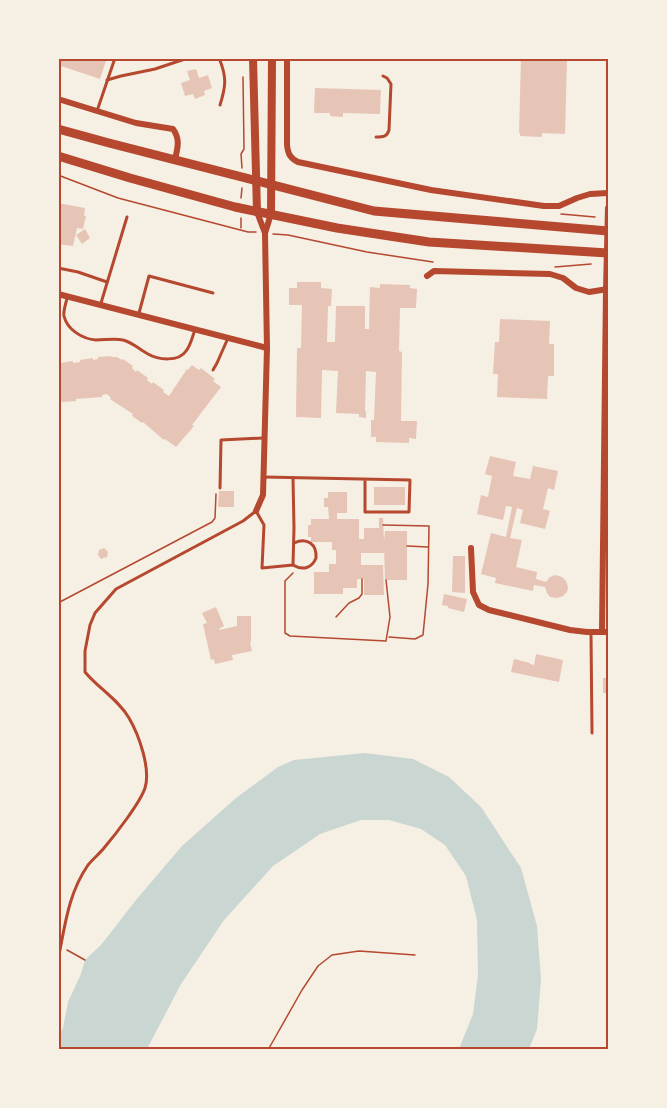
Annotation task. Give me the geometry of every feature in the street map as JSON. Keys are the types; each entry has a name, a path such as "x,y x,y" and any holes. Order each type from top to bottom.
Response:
{"main road":[{"path":"253,58 257,212"},
{"path":"271,214 272,58"},
{"path":"58,129 374,211 608,231"},
{"path":"58,156 241,208 337,228 429,242 608,253"}],"street":[{"path":"287,58 287,145 292,159 298,162 431,190 544,206 559,206 592,194 609,193"},
{"path":"58,99 136,123 173,129 178,136 175,160"},
{"path":"471,548 473,592 479,605 489,610 570,630 605,632 609,208"},
{"path":"257,212 265,233"},
{"path":"256,511 263,495 264,477 267,348 265,233 271,214"},
{"path":"427,276 434,270 549,274 563,278 576,288 589,292 607,289"},
{"path":"58,294 267,348"}],"lane":[{"path":"97,111 115,58"},
{"path":"108,80 155,69 188,58"},
{"path":"219,58 225,72 225,90 220,105"},
{"path":"376,137 384,137 389,130 391,84 383,76"},
{"path":"100,305 127,217"},
{"path":"58,268 107,282"},
{"path":"138,315 149,276 213,293"},
{"path":"67,296 64,312 66,322 72,330 92,340 126,341 149,355 173,358 185,353 195,330"},
{"path":"213,370 228,338"},
{"path":"220,488 221,440 265,438"},
{"path":"264,477 293,477 410,480 409,512 365,512 365,479"},
{"path":"293,477 295,567"},
{"path":"58,960 66,914 75,890 88,865 105,847 139,801 146,787 146,762 129,718 121,706 85,672 85,651 95,613 116,589 239,523 256,511 264,525 262,568 295,567 302,569 311,566 316,558 315,548 303,540 294,543"},
{"path":"591,632 592,733"}],"path":[{"path":"241,230 243,159 241,154 244,149 243,70"},
{"path":"58,175 118,198 241,230 288,235 367,252 434,262"},
{"path":"555,267 591,264"},
{"path":"58,603 212,522 215,518 216,490 220,488"},
{"path":"384,525 429,526 428,584 423,635 416,639 388,637"},
{"path":"407,546 429,547"},
{"path":"295,567 285,581 285,633 290,636 386,641 390,607 386,580"},
{"path":"336,617 349,603 362,594 362,579"},
{"path":"61,947 85,960"},
{"path":"268,1050 318,966 332,955 359,951 415,955"}],"shaded area":[{"path":"365,753 413,759 449,777 481,807 521,868 537,926 541,980 537,1029 529,1049 459,1049 473,1014 478,975 477,920 466,876 445,845 421,829 389,820 361,820 320,834 273,866 224,920 181,984 147,1049 59,1049 58,1038 63,1028 68,1002 85,960 101,945 182,846 236,798 278,767 294,760"}],"building":[{"path":"58,58 107,58 100,79 58,65"},
{"path":"521,58 567,58 565,134 542,133 542,137 520,136"},
{"path":"196,69 199,78 208,75 212,88 204,91 205,95 195,99 193,94 185,96 181,83 190,80 187,71"},
{"path":"315,88 381,90 380,114 343,113 343,117 330,116 330,113 314,113"},
{"path":"58,203 85,208 83,229 77,228 73,246 58,244"},
{"path":"85,229 90,238 82,244 76,235"},
{"path":"297,282 321,282 321,288 332,289 331,306 328,306 327,342 335,342 336,306 365,306 365,329 369,329 370,287 380,288 380,284 410,285 410,288 417,289 416,308 400,308 399,351 402,352 401,421 417,421 416,439 409,438 409,443 376,442 376,437 371,437 376,372 366,371 366,418 359,417 359,414 336,413 338,371 322,370 321,418 296,417 297,348 301,348 302,305 289,305 289,288 297,288"},
{"path":"500,319 550,321 549,344 554,344 554,376 548,376 547,399 497,397 498,374 493,374 495,342 499,342"},
{"path":"111,356 123,359 133,366 136,372 137,370 169,396 192,365 199,370 201,368 221,387 192,425 194,426 176,447 132,416 133,414 110,399 107,394 102,397 76,399 76,401 58,401 58,365 60,363"},
{"path":"490,456 516,462 513,476 530,479 533,466 558,471 554,490 548,488 543,509 550,511 545,529 520,523 523,510 517,508 510,538 522,540 516,567 537,572 536,579 546,582 555,575 562,577 568,587 563,596 550,597 545,587 534,585 533,591 495,583 496,578 481,574 491,533 506,537 512,507 506,506 503,520 477,514 481,495 488,497 492,476 485,474"},
{"path":"374,487 405,487 405,505 374,505"},
{"path":"219,491 234,491 234,507 218,507"},
{"path":"328,492 347,492 347,513 337,513 337,519 359,519 359,539 364,539 364,528 379,528 379,518 383,518 384,541 385,531 407,531 407,580 385,580 384,548 384,553 361,553 361,565 383,565 384,595 364,595 364,579 357,579 357,588 343,588 343,594 314,594 314,572 329,572 329,564 336,564 336,550 332,550 332,542 311,542 311,537 308,537 308,525 311,525 311,519 329,519 328,507 324,507 324,498 328,498"},
{"path":"104,548 108,552 107,557 101,559 98,555 99,550"},
{"path":"453,556 465,556 465,593 452,592"},
{"path":"444,594 467,599 464,612 442,605"},
{"path":"216,607 224,626 219,630 237,626 237,616 251,616 252,651 232,655 233,660 215,664 214,659 211,660 203,624 207,623 202,613"},
{"path":"536,654 563,660 559,682 511,672 514,659 534,665"},
{"path":"603,678 608,678 608,693 603,693"}]}
